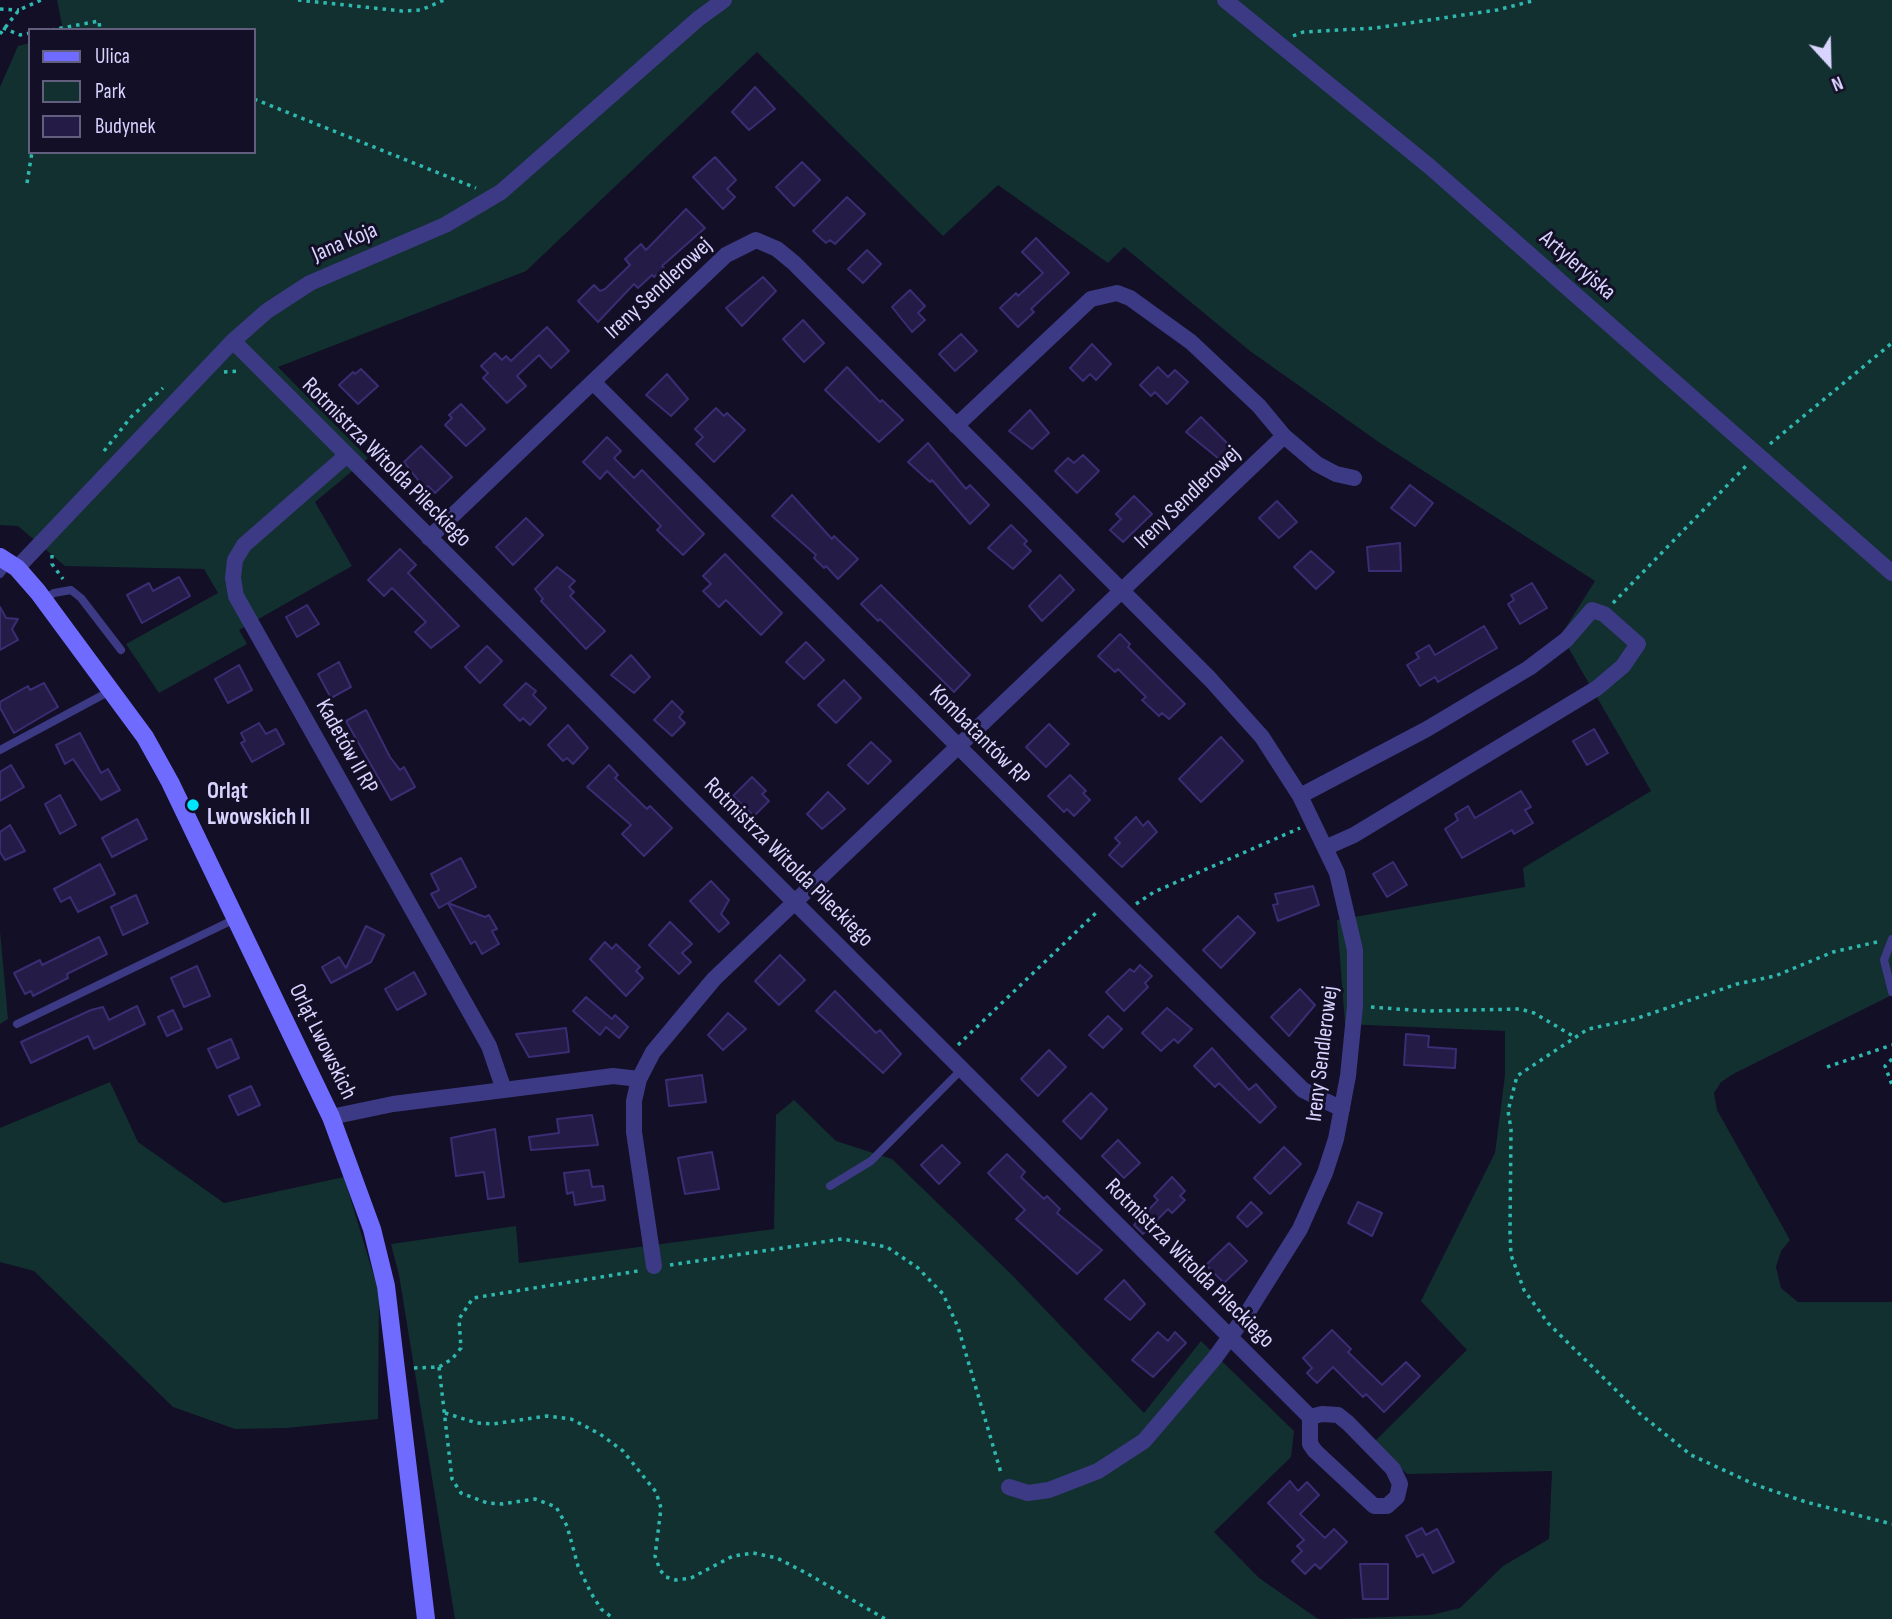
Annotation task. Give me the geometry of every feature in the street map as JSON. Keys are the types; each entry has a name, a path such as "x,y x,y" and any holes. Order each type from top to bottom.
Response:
{"street":[{"name":"Jana Koja","path":"7,566 233,341 267,311 310,283 445,225 501,192 724,0"},
{"name":"Artyleryjska","path":"1225,0 1429,166 1892,573"},
{"name":"Ireny Sendlerowej","path":"429,538 726,255 756,240 777,249 794,262 1236,707 1262,737 1300,796 1327,847 1351,926 1355,950 1352,1047 1342,1109 1325,1173 1300,1229 1230,1336 1160,1424 1124,1457 1098,1471 1049,1490 1028,1493 1009,1487"},
{"path":"956,425 1091,299 1117,293 1130,298 1191,342 1259,406 1284,436 1317,464 1336,474 1353,478"},
{"name":"Rotmistrza Witolda Pileckiego","path":"233,341 1310,1417"},
{"name":"Kombatantów RP","path":"593,382 1303,1090 1342,1109"},
{"name":"Ireny Sendlerowej","path":"1122,591 1284,436"},
{"name":"Kadetów II RP","path":"347,455 244,545 235,560 233,578 236,596 489,1046 504,1090"},
{"name":"Orląt Lwowskich","path":"7,566 44,599 145,737 170,782 331,1116 378,1251 426,1619"},
{"path":"654,1266 634,1132 634,1101 639,1079 653,1052 677,1020 714,979 1122,591"},
{"path":"1300,796 1427,729 1529,668 1566,640 1592,610 1604,614 1638,644 1623,666 1597,688 1354,835 1327,847"},
{"path":"331,1116 359,1109 613,1076 639,1079"},
{"path":"1322,1414 1338,1415 1348,1423 1393,1469 1400,1484 1397,1497 1381,1507 1363,1498 1310,1444 1310,1417 1322,1414"}],"lane":[{"path":"44,599 54,593 71,590 80,597 121,650"},
{"path":"0,750 112,690"},
{"path":"17,1024 235,919"},
{"path":"1892,939 1884,960 1892,992"},
{"path":"830,1186 871,1161 962,1069"}],"path":[{"path":"0,34 19,10 41,0"},
{"path":"298,0 421,10 444,0"},
{"path":"1278,42 1303,32 1376,28 1497,10 1536,0"},
{"path":"0,9 19,10"},
{"path":"62,28 99,21 100,28"},
{"path":"3,28 20,35 28,33"},
{"path":"256,100 476,189"},
{"path":"27,183 32,154"},
{"path":"1604,614 1625,587 1757,455 1892,343"},
{"path":"52,553 52,564 71,590"},
{"path":"1125,913 1154,892 1315,821"},
{"path":"948,1055 1110,898"},
{"path":"1892,939 1833,952 1775,976 1737,984 1635,1019 1588,1029 1517,1076 1508,1111 1511,1129 1511,1255 1524,1290 1548,1324 1639,1413 1691,1455 1756,1485 1806,1502 1892,1524"},
{"path":"1355,1006 1425,1011 1520,1009 1534,1013 1574,1036"},
{"path":"1827,1067 1892,1045"},
{"path":"1892,1059 1885,1066 1892,1086"},
{"path":"395,1368 439,1367 452,1359 461,1348 460,1319 473,1298 620,1276 654,1266 842,1239 887,1247 918,1268 943,1294 958,1327 996,1463 1009,1487"},
{"path":"439,1367 452,1479 461,1493 487,1503 536,1499 556,1507 568,1525 578,1566 591,1593 601,1609 614,1619"},
{"path":"445,1413 477,1423 493,1424 547,1416 570,1419 600,1434 623,1451 656,1492 661,1508 656,1556 660,1570 666,1577 676,1580 691,1578 733,1556 753,1553 777,1558 885,1619"}],"green space":[{"path":"57,0 1892,0 1892,995 1735,1073 1721,1082 1714,1093 1717,1110 1790,1240 1781,1251 1776,1267 1781,1288 1798,1302 1892,1302 1892,1619 1338,1619 1431,1615 1460,1608 1503,1566 1549,1539 1552,1471 1407,1474 1374,1442 1467,1350 1421,1301 1495,1153 1505,1075 1505,1031 1345,1024 1337,920 1525,887 1523,868 1651,791 1561,635 1595,581 1380,443 1250,351 1124,247 1108,263 998,185 943,236 757,52 526,271 278,367 368,458 315,502 352,566 239,630 247,644 159,693 126,644 218,593 204,569 65,566 18,526 0,525 0,87 18,46 28,44 28,154 256,154 256,28 63,28"},
{"path":"0,931 8,1019 0,1024"},
{"path":"110,1082 138,1142 224,1203 344,1177 379,1293 378,1419 286,1428 235,1429 173,1407 34,1271 0,1262 0,1128"},
{"path":"794,1100 836,1141 892,1159 1011,1274 1144,1413 1201,1341 1294,1431 1291,1457 1214,1532 1259,1578 1318,1619 455,1619 399,1275 391,1244 516,1226 519,1263 774,1229 776,1115"}],"building":[{"path":"755,87 775,109 749,130 732,112"},
{"path":"715,157 736,180 727,189 735,197 723,209 693,177"},
{"path":"802,162 820,180 794,206 776,187"},
{"path":"847,197 865,214 835,244 830,240 826,243 813,231"},
{"path":"686,209 705,228 662,266 664,268 654,277 652,275 638,288 634,284 598,322 578,301 594,285 600,291 605,289 630,265 625,259 641,244 646,250"},
{"path":"1036,238 1069,273 1031,309 1034,312 1018,327 1000,308 1043,273 1022,252"},
{"path":"867,250 881,264 863,283 848,269"},
{"path":"763,277 776,291 742,326 726,308"},
{"path":"910,290 925,306 918,313 925,320 912,332 892,307"},
{"path":"803,320 824,343 804,362 783,339"},
{"path":"547,327 569,351 551,368 539,355 517,376 526,386 507,403 483,378 488,373 481,366 495,353 502,360 506,356 511,361"},
{"path":"961,334 977,351 955,371 939,354"},
{"path":"1092,344 1111,364 1096,380 1090,374 1083,381 1070,368"},
{"path":"847,367 880,402 882,400 903,420 879,442 825,390"},
{"path":"1158,367 1168,377 1175,370 1188,382 1167,404 1155,392 1151,396 1140,385"},
{"path":"361,369 378,386 358,404 339,385 353,372 355,374"},
{"path":"667,374 688,399 671,416 646,395"},
{"path":"461,404 485,429 466,446 445,425 452,418 449,415"},
{"path":"716,408 724,416 727,413 745,430 714,462 696,444 703,437 695,429"},
{"path":"1030,410 1049,433 1032,449 1009,431"},
{"path":"1201,417 1231,447 1219,459 1186,432"},
{"path":"607,437 621,451 614,458 634,478 642,470 704,534 683,555 657,530 661,526 607,471 600,479 583,462"},
{"path":"928,443 966,489 970,485 989,505 970,524 932,480 930,482 908,462"},
{"path":"421,446 452,477 435,493 428,486 425,489 404,462"},
{"path":"1083,455 1099,471 1077,493 1055,471 1068,458 1074,463"},
{"path":"1410,485 1433,503 1415,526 1391,508"},
{"path":"792,495 832,539 834,536 858,559 838,579 814,558 816,555 772,516"},
{"path":"1134,496 1152,514 1123,542 1110,530 1121,519 1116,514"},
{"path":"1277,501 1297,522 1279,538 1259,518"},
{"path":"526,518 543,535 513,565 496,547"},
{"path":"1011,525 1027,541 1024,544 1031,551 1013,569 988,548"},
{"path":"1400,543 1401,571 1369,571 1367,547"},
{"path":"400,549 416,565 408,573 459,626 431,648 415,632 426,622 392,588 384,596 368,580"},
{"path":"1311,551 1334,572 1316,589 1294,567"},
{"path":"725,554 782,613 761,635 726,600 719,607 703,591 711,584 703,576"},
{"path":"557,567 575,581 569,587 574,592 570,596 605,631 586,649 541,601 543,599 535,589"},
{"path":"1060,575 1074,590 1042,621 1029,606"},
{"path":"179,577 190,596 142,623 127,595 149,583 153,591"},
{"path":"1532,583 1547,608 1520,624 1508,604 1514,600 1511,595"},
{"path":"881,585 970,675 954,692 880,619 878,621 861,604"},
{"path":"307,605 319,624 297,637 286,617"},
{"path":"0,607 6,618 18,619 12,629 18,640 0,650"},
{"path":"1484,626 1497,648 1438,682 1435,677 1420,686 1407,665 1419,658 1416,653 1429,645 1435,655"},
{"path":"1120,634 1130,644 1128,647 1185,704 1169,719 1162,713 1159,716 1142,700 1146,697 1118,669 1115,672 1098,656"},
{"path":"806,642 824,660 804,679 786,662"},
{"path":"487,646 502,661 480,683 465,667"},
{"path":"631,655 650,677 634,693 611,675"},
{"path":"339,662 351,687 331,698 318,674"},
{"path":"239,665 252,690 228,703 215,679"},
{"path":"844,680 861,698 836,723 818,705"},
{"path":"44,683 58,707 14,733 0,708 0,702 28,686 30,690"},
{"path":"526,683 536,691 533,695 546,708 530,725 523,718 520,721 504,705"},
{"path":"672,701 683,712 679,717 685,723 672,736 654,720"},
{"path":"366,710 390,757 400,770 404,767 415,787 391,800 346,721"},
{"path":"259,723 266,734 276,729 284,744 252,762 241,743 245,741 241,733"},
{"path":"1049,724 1069,744 1046,767 1026,747"},
{"path":"568,725 588,748 573,764 567,758 563,761 548,745"},
{"path":"1594,729 1608,753 1587,765 1573,741"},
{"path":"80,733 101,773 108,769 120,790 101,800 73,759 65,764 56,745"},
{"path":"1221,737 1243,761 1201,802 1179,779"},
{"path":"871,742 891,761 868,784 848,765"},
{"path":"11,765 24,787 0,801 0,772"},
{"path":"609,765 618,775 615,778 647,809 650,806 672,828 644,856 622,834 631,825 587,787"},
{"path":"1070,775 1086,791 1083,793 1090,800 1074,816 1067,809 1064,812 1048,796"},
{"path":"752,777 766,791 762,794 769,801 754,816 733,796"},
{"path":"1521,791 1531,807 1525,810 1533,823 1514,834 1512,830 1462,858 1445,829 1458,820 1455,814 1468,806 1475,818"},
{"path":"828,792 845,809 822,829 807,814"},
{"path":"60,795 76,825 60,834 45,804"},
{"path":"1136,817 1143,826 1148,821 1157,832 1122,867 1109,855 1120,843 1115,838"},
{"path":"137,819 147,839 112,857 102,838"},
{"path":"10,825 25,851 5,860 0,852 0,832"},
{"path":"461,858 476,887 439,908 431,894 439,890 431,874"},
{"path":"1393,862 1407,885 1387,897 1373,874"},
{"path":"100,864 115,894 78,912 70,897 61,902 54,889"},
{"path":"711,881 729,900 721,914 729,923 719,932 690,901"},
{"path":"1313,886 1319,905 1278,921 1273,905 1278,904 1275,894"},
{"path":"136,895 148,923 123,935 111,907"},
{"path":"448,903 485,917 489,915 497,929 492,931 499,944 482,954 475,941 471,944"},
{"path":"1238,916 1255,933 1221,968 1203,950"},
{"path":"670,922 692,944 682,953 691,962 679,974 649,945"},
{"path":"366,926 384,935 371,962 331,983 322,967 339,957 346,968"},
{"path":"99,937 107,954 67,974 68,978 33,996 31,991 25,994 14,973 40,960 42,965"},
{"path":"605,942 612,949 616,944 640,967 636,971 643,978 626,996 590,959"},
{"path":"780,955 805,980 779,1005 755,981"},
{"path":"1140,965 1152,976 1145,983 1148,987 1124,1011 1106,992 1130,969 1134,972"},
{"path":"197,966 210,996 184,1007 171,978"},
{"path":"414,972 426,994 397,1010 385,989"},
{"path":"1300,989 1315,1005 1289,1036 1271,1017"},
{"path":"835,991 876,1033 880,1030 901,1054 883,1073 816,1011"},
{"path":"586,997 612,1019 615,1015 628,1027 619,1038 606,1027 600,1035 573,1011"},
{"path":"137,1006 145,1024 94,1049 88,1036 31,1063 21,1042 91,1010 103,1007 109,1020"},
{"path":"1167,1008 1192,1029 1178,1043 1174,1039 1161,1051 1142,1033"},
{"path":"173,1010 182,1029 167,1036 158,1017"},
{"path":"728,1013 746,1029 723,1050 708,1035"},
{"path":"1108,1016 1122,1029 1103,1048 1089,1035"},
{"path":"566,1028 569,1052 529,1057 516,1034"},
{"path":"1406,1034 1429,1036 1428,1047 1456,1049 1455,1068 1404,1065"},
{"path":"231,1039 239,1058 217,1068 208,1049"},
{"path":"1212,1048 1249,1090 1256,1084 1276,1107 1260,1123 1219,1083 1215,1087 1194,1066"},
{"path":"1049,1050 1066,1067 1038,1096 1021,1079"},
{"path":"702,1075 706,1102 669,1106 666,1080"},
{"path":"251,1086 260,1105 238,1115 229,1096"},
{"path":"1091,1093 1107,1109 1081,1139 1063,1121"},
{"path":"592,1115 598,1145 531,1150 529,1137 559,1133 557,1119"},
{"path":"495,1129 504,1197 488,1199 484,1172 456,1176 451,1138"},
{"path":"1118,1140 1140,1163 1124,1178 1102,1156"},
{"path":"942,1145 960,1163 939,1184 921,1165"},
{"path":"1284,1147 1301,1164 1270,1194 1254,1178"},
{"path":"712,1152 719,1189 685,1194 678,1158"},
{"path":"1007,1154 1025,1172 1021,1177 1044,1199 1047,1196 1060,1209 1057,1213 1102,1250 1077,1274 1016,1219 1025,1210 988,1173"},
{"path":"589,1170 592,1187 603,1186 605,1200 575,1205 573,1192 567,1194 564,1173"},
{"path":"1172,1177 1185,1191 1180,1196 1185,1200 1172,1213 1168,1209 1143,1234 1134,1225 1158,1200 1154,1196"},
{"path":"1251,1202 1262,1213 1247,1227 1237,1217"},
{"path":"1358,1202 1382,1213 1372,1236 1348,1223"},
{"path":"1229,1243 1247,1261 1224,1283 1206,1265"},
{"path":"1124,1280 1145,1304 1130,1320 1105,1299"},
{"path":"1332,1330 1351,1349 1348,1352 1382,1385 1406,1362 1420,1376 1384,1412 1366,1394 1363,1397 1333,1367 1317,1383 1307,1373 1312,1368 1303,1358"},
{"path":"1158,1332 1168,1341 1175,1332 1186,1343 1153,1377 1132,1360"},
{"path":"1290,1481 1298,1491 1307,1482 1319,1495 1300,1514 1325,1538 1334,1529 1347,1542 1320,1569 1315,1564 1305,1574 1292,1561 1302,1551 1297,1546 1304,1540 1268,1503"},
{"path":"1422,1528 1426,1535 1437,1529 1454,1562 1433,1573 1423,1554 1417,1557 1406,1536"},
{"path":"1360,1564 1388,1564 1388,1599 1363,1599"}],"place":[{"name":"Orląt Lwowskich II","path":"193,805"}]}
